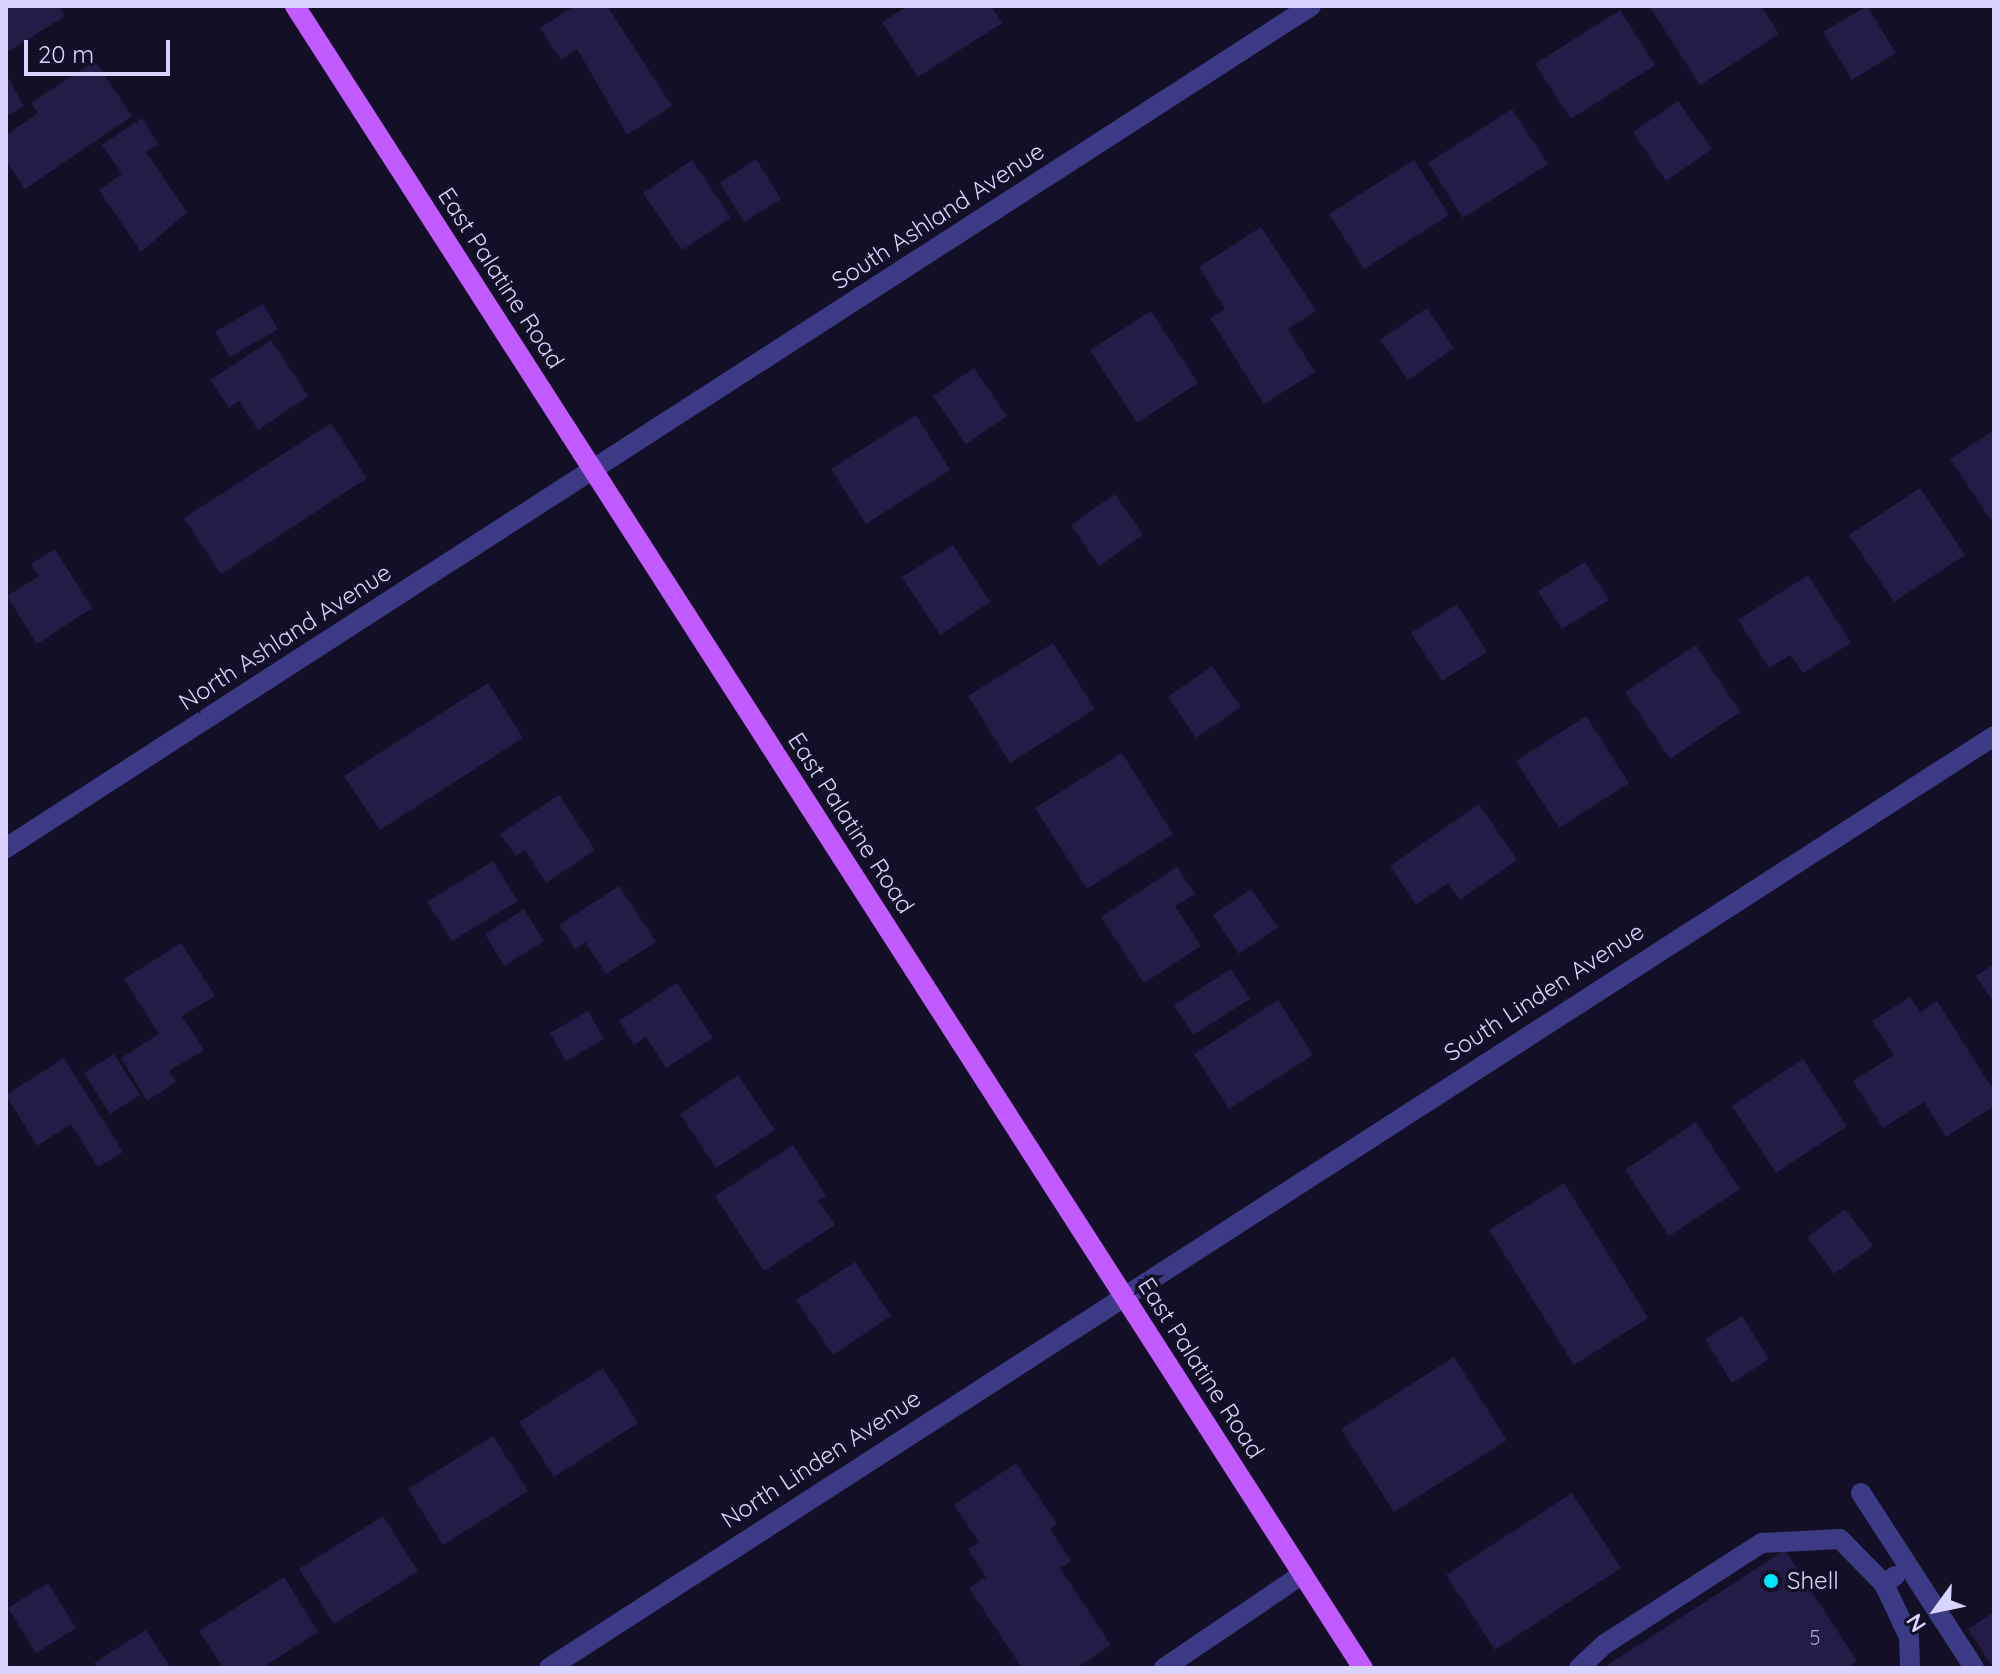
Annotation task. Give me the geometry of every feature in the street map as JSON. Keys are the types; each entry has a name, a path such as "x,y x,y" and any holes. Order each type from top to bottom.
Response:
{"main road":[{"name":"East Palatine Road","path":"295,6 1363,1668"}],"street":[{"name":"South Ashland Avenue","path":"593,470 1311,6"},
{"name":"North Ashland Avenue","path":"6,848 593,470"},
{"name":"South Linden Avenue","path":"1122,1293 1994,736"},
{"name":"North Linden Avenue","path":"549,1668 1122,1293"},
{"path":"1861,1493 1974,1668"},
{"path":"1579,1668 1605,1644 1762,1543 1840,1539 1884,1584 1909,1637 1910,1668"},
{"path":"1884,1584 1908,1567"},
{"path":"1164,1668 1303,1574"}],"building":[{"path":"6,6 59,6 65,16 6,53"},
{"path":"574,6 607,6 672,106 627,135 577,49 561,60 540,28"},
{"path":"908,6 991,6 1002,23 918,77 882,22"},
{"path":"1649,6 1761,6 1779,34 1700,85"},
{"path":"1867,6 1896,53 1852,80 1823,32"},
{"path":"1620,10 1655,65 1571,119 1535,64"},
{"path":"95,61 132,116 25,189 6,161 6,135 38,113 31,103"},
{"path":"6,74 24,106 6,117"},
{"path":"1678,101 1712,149 1666,181 1633,132"},
{"path":"1512,109 1548,164 1463,218 1428,163"},
{"path":"142,118 158,144 146,152 187,212 141,252 99,190 122,174 102,145"},
{"path":"756,159 781,199 744,222 720,183"},
{"path":"692,160 731,218 682,250 643,193"},
{"path":"1414,160 1449,215 1364,269 1329,214"},
{"path":"1261,227 1316,311 1288,329 1315,372 1264,404 1210,318 1225,309 1199,267"},
{"path":"263,304 278,329 230,357 215,332"},
{"path":"1427,308 1454,348 1408,380 1380,340"},
{"path":"1151,311 1198,383 1137,423 1090,350"},
{"path":"271,340 308,396 258,430 239,401 229,408 210,380"},
{"path":"974,368 1007,416 966,444 933,396"},
{"path":"916,415 950,470 866,524 831,469"},
{"path":"331,423 367,478 221,574 184,518"},
{"path":"1994,430 1994,525 1950,459"},
{"path":"1920,488 1965,555 1894,602 1849,535"},
{"path":"1115,494 1143,535 1099,566 1071,525"},
{"path":"953,545 990,602 940,635 902,577"},
{"path":"55,549 92,608 37,644 7,596 39,576 31,564"},
{"path":"1585,562 1609,600 1562,629 1538,591"},
{"path":"1808,575 1851,643 1803,673 1790,655 1769,668 1738,620"},
{"path":"1457,604 1487,652 1442,681 1411,633"},
{"path":"1053,643 1095,709 1010,763 968,696"},
{"path":"1696,645 1740,712 1670,759 1625,692"},
{"path":"1212,666 1241,707 1196,738 1168,697"},
{"path":"488,683 523,738 380,830 344,776"},
{"path":"1586,716 1629,783 1559,828 1516,761"},
{"path":"1122,753 1173,834 1087,889 1035,808"},
{"path":"559,795 595,850 546,883 525,850 516,856 500,834"},
{"path":"1479,804 1517,860 1460,900 1448,883 1416,905 1390,866"},
{"path":"493,861 518,901 452,941 427,902"},
{"path":"1177,867 1195,894 1175,906 1201,946 1144,983 1101,917"},
{"path":"619,886 656,942 606,974 585,942 575,949 559,925"},
{"path":"1251,889 1278,927 1239,954 1213,915"},
{"path":"524,909 544,941 504,966 485,934"},
{"path":"181,943 215,996 182,1016 204,1050 169,1071 176,1082 147,1101 121,1058 159,1034 124,979"},
{"path":"1994,964 1994,1003 1976,976"},
{"path":"1231,969 1250,999 1193,1035 1174,1005"},
{"path":"677,983 713,1038 666,1068 646,1037 634,1045 619,1021"},
{"path":"1910,997 1920,1012 1937,1001 1994,1091 1994,1106 1946,1137 1924,1102 1883,1128 1853,1081 1894,1055 1872,1021"},
{"path":"1278,1000 1313,1055 1229,1109 1194,1054"},
{"path":"588,1011 604,1039 566,1061 550,1033"},
{"path":"114,1054 140,1095 110,1114 84,1073"},
{"path":"64,1058 123,1152 98,1167 71,1124 37,1146 6,1095"},
{"path":"1803,1059 1847,1126 1776,1173 1732,1106"},
{"path":"738,1075 775,1130 716,1168 680,1114"},
{"path":"1696,1122 1740,1189 1669,1236 1625,1170"},
{"path":"793,1145 826,1196 818,1201 835,1225 764,1271 715,1196"},
{"path":"1564,1183 1648,1318 1574,1365 1489,1230"},
{"path":"1845,1209 1873,1246 1834,1274 1807,1237"},
{"path":"855,1262 891,1316 833,1355 796,1300"},
{"path":"1742,1316 1769,1359 1732,1383 1705,1339"},
{"path":"1454,1357 1507,1440 1394,1512 1341,1429"},
{"path":"603,1368 638,1423 554,1477 519,1422"},
{"path":"493,1436 528,1491 443,1545 408,1489"},
{"path":"1016,1463 1057,1524 1050,1529 1071,1561 1060,1568 1111,1645 1076,1668 1022,1668 969,1588 986,1577 968,1549 979,1542 954,1505"},
{"path":"1572,1493 1621,1568 1495,1650 1446,1575"},
{"path":"383,1516 418,1571 334,1624 299,1569"},
{"name":"Shell","path":"1785,1550 1857,1661 1846,1668 1603,1668"},
{"path":"284,1577 318,1632 262,1668 223,1668 199,1631"},
{"path":"48,1583 76,1628 36,1653 8,1608"},
{"path":"1994,1612 1994,1668 1993,1668 1968,1629"},
{"path":"146,1630 171,1668 97,1668 94,1663"}],"place":[{"name":"Shell","path":"1771,1581"}]}
